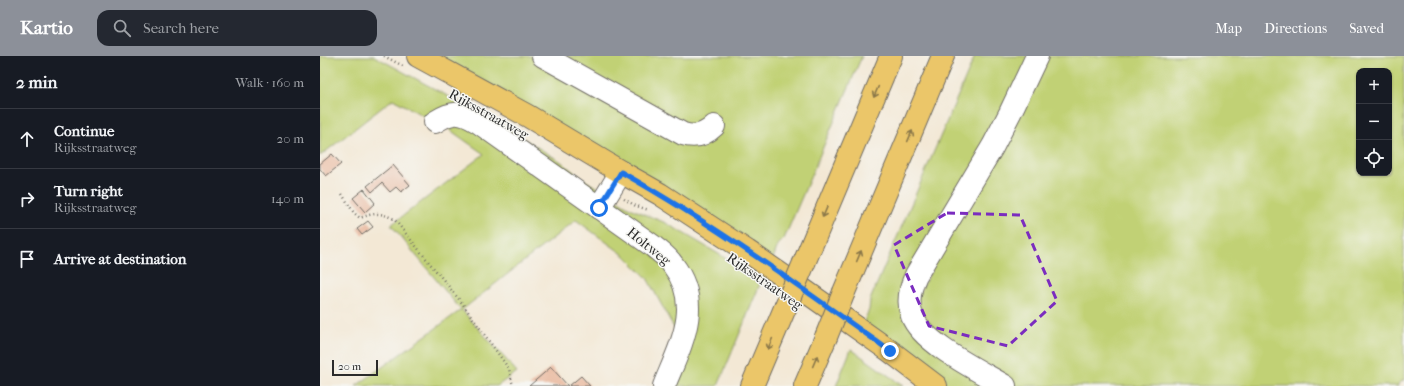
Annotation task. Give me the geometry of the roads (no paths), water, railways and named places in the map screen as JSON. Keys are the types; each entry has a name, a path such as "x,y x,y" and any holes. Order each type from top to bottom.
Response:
{"main road":[{"path":"752,386 891,56"},
{"path":"805,386 943,56"},
{"name":"Rijksstraatweg","path":"414,63 528,116 660,194 754,255 873,339 936,386"}],"street":[{"path":"543,56 683,134 692,136 703,134 714,126"},
{"path":"1005,386 941,347 925,334 917,326 912,316 909,296 916,275 993,146 1037,56"},
{"name":"Rijksstraatweg","path":"434,122 446,115 454,113 469,116 604,200"},
{"path":"604,200 621,172"},
{"name":"Holtweg","path":"604,200 673,264 684,286 687,298 688,318 686,330 664,386"}]}
